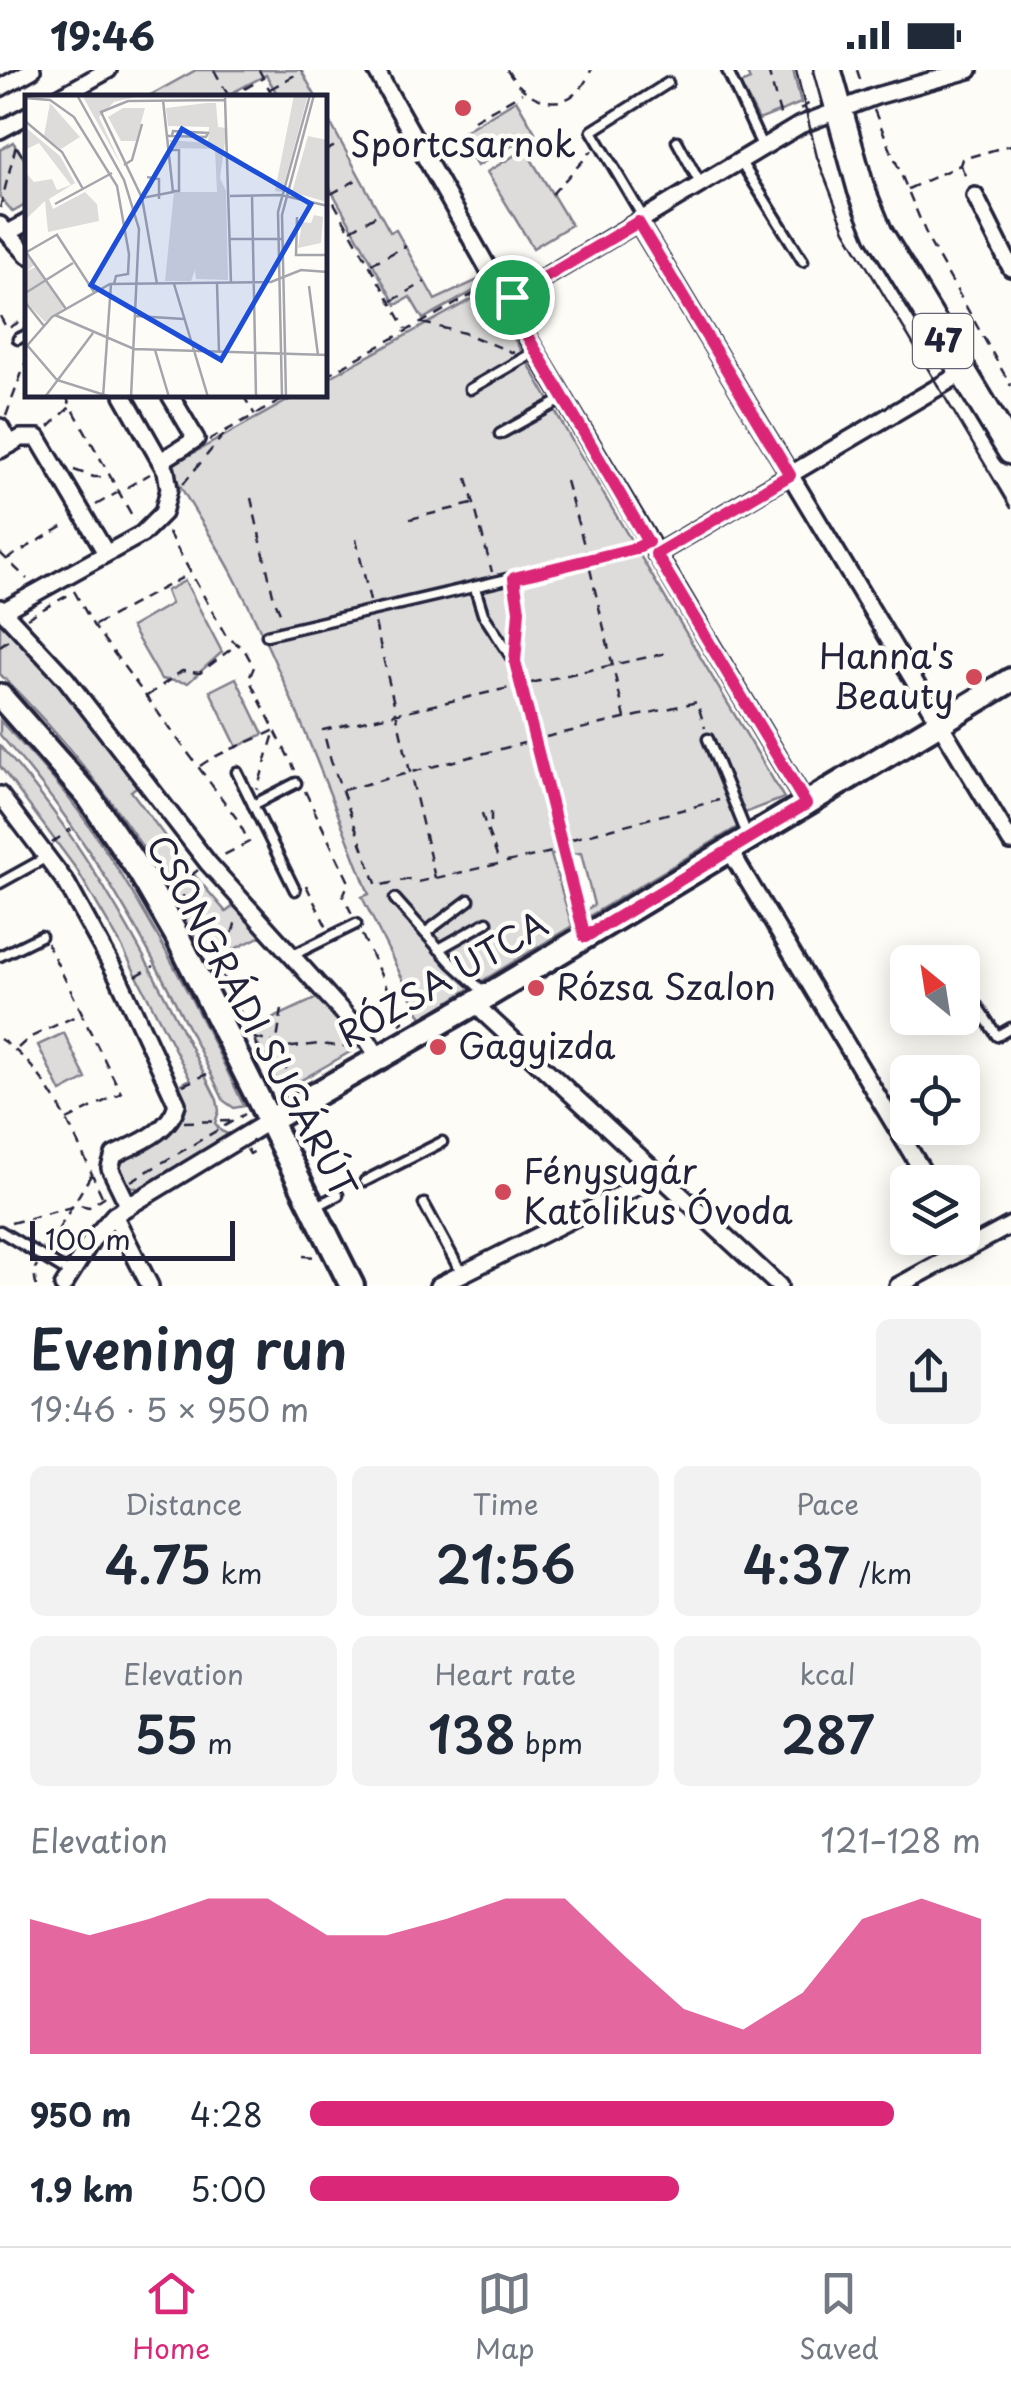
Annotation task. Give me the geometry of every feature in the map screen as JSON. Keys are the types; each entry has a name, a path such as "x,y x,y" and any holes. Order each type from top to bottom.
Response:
{"main road":[{"name":"47","path":"823,81 838,110 861,189 879,233 1011,451"}],"street":[{"path":"0,88 32,70"},
{"path":"63,95 108,70"},
{"path":"376,70 489,270 512,297 512,310 530,354 565,398 806,804"},
{"path":"512,297 800,125 869,99 970,70"},
{"path":"5,132 25,116"},
{"path":"975,196 1011,268"},
{"path":"641,220 1011,842"},
{"path":"4,229 25,252"},
{"path":"652,548 790,475 962,372"},
{"path":"2,609 142,534 159,519 168,498 168,480 125,398"},
{"path":"161,461 196,439 172,398"},
{"path":"1,428 5,448 21,438 38,438 106,553"},
{"name":"CSONGRÁDI SUGÁRÚT","path":"2,609 107,729 208,863 366,1038 369,1053"},
{"name":"RÓZSA UTCA","path":"121,1210 269,1120 369,1053 482,999 1011,680"},
{"name":"CSONGRÁDI SUGÁRÚT","path":"0,696 89,798 124,847 177,936 352,1286"},
{"path":"0,795 66,884 122,984 173,1090 177,1104 163,1129 114,1156 110,1168 119,1188 121,1210 150,1286"},
{"path":"739,844 919,1165"},
{"path":"482,999 484,1012 779,1286"},
{"path":"438,1286 640,1185 654,1172"},
{"path":"67,1280 92,1240 121,1210"},
{"path":"980,1237 1011,1225"},
{"path":"898,1286 946,1255"}],"lane":[{"path":"727,70 764,148"},
{"path":"641,220 592,132 668,83"},
{"path":"677,141 700,185"},
{"path":"741,162 803,261"},
{"path":"18,338 25,333"},
{"path":"470,388 530,354"},
{"path":"500,434 565,398"},
{"path":"267,635 636,548 652,548"},
{"path":"514,578 519,610 515,662 585,937"},
{"path":"475,588 488,624 515,662"},
{"path":"708,739 730,795 739,844"},
{"path":"236,772 295,890"},
{"path":"253,805 296,783"},
{"path":"0,883 45,853"},
{"path":"395,899 482,999"},
{"path":"425,932 469,900"},
{"path":"440,949 487,922"},
{"path":"291,956 356,924"},
{"path":"0,956 41,936"},
{"path":"980,1010 997,1036 1011,1028"},
{"path":"365,1181 442,1142"},
{"path":"313,1208 338,1195"},
{"path":"424,1204 462,1274"},
{"path":"0,1228 42,1256 67,1280"}],"path":[{"path":"214,70 228,95"},
{"path":"258,70 272,95"},
{"path":"507,70 524,92 539,100 566,99 578,92 591,70"},
{"path":"768,70 781,118 815,101 823,81"},
{"path":"857,70 946,274 1011,386"},
{"path":"270,90 302,71"},
{"path":"233,95 263,78"},
{"path":"474,120 524,92"},
{"path":"5,132 25,160"},
{"path":"328,150 341,143"},
{"path":"552,194 582,158 600,145"},
{"path":"975,196 960,165 962,159 1011,145"},
{"path":"0,208 16,146"},
{"path":"907,190 960,165"},
{"path":"330,195 360,178"},
{"path":"328,191 407,330"},
{"path":"350,230 380,213"},
{"path":"370,265 406,246"},
{"path":"390,301 425,282"},
{"path":"328,374 483,288"},
{"path":"0,316 7,329"},
{"path":"0,333 25,318"},
{"path":"420,322 530,354"},
{"path":"1,428 25,364"},
{"path":"67,398 142,534"},
{"path":"245,398 254,416"},
{"path":"38,438 71,406"},
{"path":"168,498 223,440 226,431"},
{"path":"51,457 94,478 111,477"},
{"path":"467,478 495,583"},
{"path":"566,482 625,719"},
{"path":"251,498 274,600 287,630"},
{"path":"410,520 474,504"},
{"path":"7,559 84,512"},
{"path":"356,539 435,878"},
{"path":"0,553 36,592"},
{"path":"93,626 191,573"},
{"path":"17,624 74,592 93,626 237,818 249,842 208,863 178,886 284,1093 286,1068 277,1043 282,1009"},
{"path":"146,696 182,670 200,674 237,644"},
{"path":"410,880 376,886 330,761 323,730 672,652"},
{"path":"198,767 217,753 234,751 275,730 253,805"},
{"path":"418,882 499,864 730,795"},
{"path":"490,829 491,812"},
{"path":"482,813 499,864"},
{"path":"45,853 71,829"},
{"path":"306,885 332,936"},
{"path":"216,964 225,960 235,924 252,912"},
{"path":"41,936 121,1093 66,1121"},
{"path":"122,984 154,966"},
{"path":"17,1050 29,1038 82,1013"},
{"path":"252,1037 293,1048 320,1044 369,1053"},
{"path":"0,1038 17,1050 45,1081 103,1198"},
{"path":"173,1090 207,1074"},
{"path":"0,1228 79,1205 89,1207 232,1121 202,1124 170,1120"},
{"path":"36,1286 34,1270 92,1174"}],"shaded area":[{"path":"196,70 301,70 315,95 278,95 266,75 228,95 151,95"},
{"path":"746,70 793,70 801,103 759,120 740,84 750,80"},
{"path":"516,100 535,132 477,166 458,135"},
{"path":"328,118 390,232 396,230 435,300 480,279 486,284 423,319 410,297 396,305 328,184"},
{"path":"13,142 25,160 25,205 13,212 0,197 0,150"},
{"path":"525,149 571,225 533,248 487,172"},
{"path":"487,291 784,798 737,816 739,826 586,918 584,911 594,905 581,853 551,855 572,926 422,1018 362,897 369,894 269,650 231,571 170,466 293,398 328,398 328,378"},
{"path":"185,581 222,652 188,683 161,679 131,627 171,604 166,591"},
{"path":"0,620 65,689 140,784 131,791 190,870 226,912 236,904 263,935 218,957 202,949 151,860 111,802 58,736 0,674"},
{"path":"236,678 263,734 237,747 210,691"},
{"path":"0,721 71,801 104,848 148,919 244,1106 234,1108 224,1101 125,910 67,819 0,735"},
{"path":"0,746 34,786 94,871 217,1100 215,1123 230,1135 141,1189 122,1178 122,1162 125,1156 173,1128 183,1116 180,1085 190,1079 121,945 77,870 0,766"},
{"path":"319,997 362,1045 291,1086 277,1081 250,1029"},
{"path":"64,1033 86,1079 61,1092 38,1045"}],"tram line":[{"path":"796,70 817,157 845,230 1011,508"}],"place":[{"name":"Sportcsarnok","path":"463,108"},
{"name":"Hanna's Beauty","path":"974,677"},
{"name":"Rózsa Szalon","path":"536,988"},
{"name":"Gagyizda","path":"438,1047"},
{"name":"Fénysugár Katolikus Óvoda","path":"503,1192"}],"route":[{"path":"638,222 790,475 656,554 806,804 585,937 515,662 519,610 514,578 648,542 512,310 512,297 638,222"}]}
